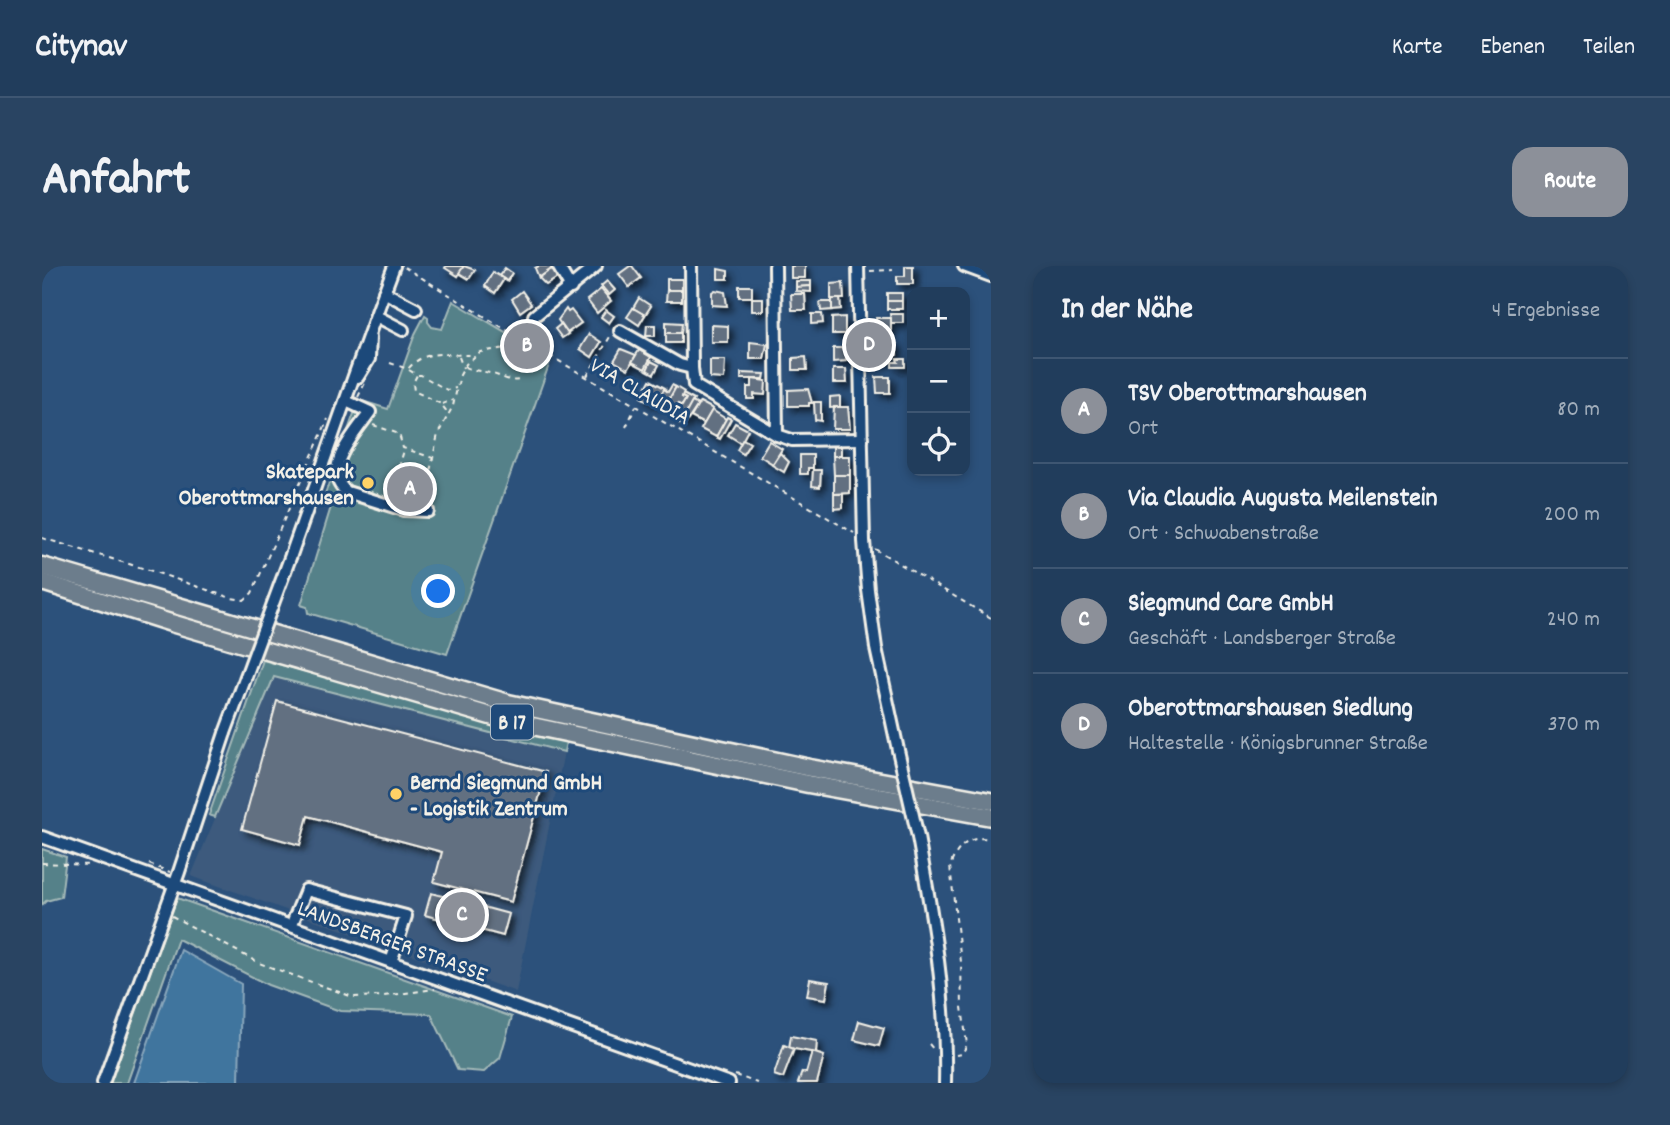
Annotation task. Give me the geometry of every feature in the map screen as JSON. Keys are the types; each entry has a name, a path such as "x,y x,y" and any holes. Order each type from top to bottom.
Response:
{"highway":[{"name":"B 17","path":"42,566 508,704 810,768 991,801"},
{"name":"B 17","path":"42,582 171,623 505,720 808,784 991,817"}],"street":[{"path":"103,1083 165,912 225,733 291,555 333,421 346,401 394,266"},
{"path":"558,266 571,288"},
{"path":"534,316 596,266"},
{"path":"691,266 694,385 777,435 792,440 862,439"},
{"path":"775,266 777,435"},
{"path":"964,266 991,275"},
{"path":"858,268 862,439 876,648 936,932 944,998 946,1083"},
{"path":"384,292 416,309"},
{"path":"376,316 403,330"},
{"path":"621,331 680,365 692,368"},
{"path":"346,401 372,409 344,450 336,480 346,492 418,512 428,511"},
{"name":"LANDSBERGER STRASSE","path":"42,837 729,1083"},
{"path":"292,926 306,890 406,916 391,962"}],"path":[{"name":"VIA CLAUDIA","path":"403,266 991,618"},
{"path":"858,268 893,270"},
{"path":"408,369 414,361 428,355 446,352 459,356 475,355 520,346 534,316"},
{"path":"587,377 611,335 621,331"},
{"path":"428,511 424,498 438,434 449,414 464,368 475,355"},
{"path":"459,356 464,368"},
{"path":"390,363 408,369 417,376 422,375 447,390 454,400"},
{"path":"464,368 491,373 504,379 520,380"},
{"path":"417,376 413,383 414,391 441,404 449,414"},
{"path":"447,390 457,387"},
{"path":"441,404 454,400"},
{"path":"626,427 636,405"},
{"path":"42,538 244,600 252,593 333,421"},
{"path":"363,422 399,434 404,449 434,458"},
{"path":"388,505 404,449"},
{"path":"929,1044 938,1055 962,1054 967,1045 950,866 955,852 966,841 991,839"},
{"path":"42,863 97,866"},
{"path":"165,912 260,963 353,997 444,988 446,981"}],"shaded area":[{"path":"274,677 564,752 516,992 191,876"},
{"path":"181,950 241,984 239,1083 134,1083"}],"green space":[{"path":"453,301 551,359 447,654 308,613 307,607 301,605 334,497 325,494 359,400 388,409 415,334 425,315 432,327 442,329"},
{"path":"263,660 566,742 564,752 274,677 215,817 209,815"},
{"path":"42,849 66,857 61,897 46,901 42,905"},
{"path":"177,898 512,1017 500,1058 484,1072 458,1070 431,1014 340,1011 268,985 178,939 127,1083 110,1083"}],"building":[{"path":"464,266 458,276 445,268"},
{"path":"464,266 475,270 469,279 459,273"},
{"path":"630,266 641,278 629,287 619,274"},
{"path":"791,266 805,266 805,278 791,278"},
{"path":"905,266 913,266 913,284 897,284 897,276 905,276"},
{"path":"505,268 512,273 507,281 499,276"},
{"path":"535,268 553,268 539,278"},
{"path":"553,268 559,277 546,285 539,278"},
{"path":"718,269 728,271 728,279 718,279"},
{"path":"493,272 504,279 495,293 485,286"},
{"path":"667,279 682,279 682,290 667,290"},
{"path":"607,281 615,290 609,295 601,286"},
{"path":"796,281 811,281 811,286 796,287"},
{"path":"843,283 844,299 831,299 831,284"},
{"path":"739,286 752,286 752,297 739,297"},
{"path":"811,286 811,292 796,291 796,287"},
{"path":"601,289 611,301 597,313 587,300"},
{"path":"667,290 682,290 682,301 666,301"},
{"path":"522,291 531,304 520,312 512,299"},
{"path":"712,292 725,292 727,306 712,305"},
{"path":"887,293 902,293 902,301 887,301"},
{"path":"791,294 805,294 806,310 792,310"},
{"path":"639,298 651,306 645,315 633,308"},
{"path":"752,298 763,298 763,311 752,311"},
{"path":"832,299 840,299 841,309 832,310"},
{"path":"887,301 902,301 902,309 887,309"},
{"path":"820,302 832,302 832,310 821,311"},
{"path":"633,308 645,315 639,325 627,317"},
{"path":"566,309 568,312 571,310 581,323 567,333 558,320"},
{"path":"606,310 614,316 609,323 601,317"},
{"path":"812,314 822,314 823,323 812,324"},
{"path":"890,314 903,314 903,323 891,323"},
{"path":"845,317 845,334 832,334 832,318"},
{"path":"876,318 891,318 891,332 876,332"},
{"path":"666,322 682,323 681,333 666,333"},
{"path":"561,324 568,334 562,338 555,329"},
{"path":"647,325 655,325 655,336 646,336"},
{"path":"711,325 728,326 728,342 711,342"},
{"path":"666,333 681,333 681,343 666,343"},
{"path":"589,334 601,342 592,357 580,349"},
{"path":"750,342 767,344 764,359 750,359"},
{"path":"876,344 890,344 890,359 876,359"},
{"path":"890,344 897,344 897,355 890,355"},
{"path":"833,348 846,348 846,361 833,362"},
{"path":"621,349 636,355 628,369 614,361"},
{"path":"639,350 651,357 645,369 632,362"},
{"path":"806,357 807,370 793,370 793,358"},
{"path":"897,359 905,359 905,367 892,367 892,362 898,362"},
{"path":"710,360 725,360 724,379 710,378"},
{"path":"651,361 659,365 654,374 647,370"},
{"path":"833,369 846,369 847,383 833,383"},
{"path":"741,373 765,374 764,379 741,379"},
{"path":"876,377 890,377 890,393 877,393"},
{"path":"752,379 766,381 765,395 754,394 754,399 747,399 747,387 752,387"},
{"path":"650,380 665,388 655,405 641,397"},
{"path":"672,385 676,387 667,403 659,398 664,389 668,392"},
{"path":"676,387 684,392 682,397 686,399 682,406 678,404 676,408 667,403"},
{"path":"808,389 812,403 809,403 809,406 788,406 788,390"},
{"path":"683,394 694,400 682,420 672,415 678,404 682,406 686,399 682,397"},
{"path":"840,396 840,407 830,408 830,397"},
{"path":"692,402 698,405 684,426 680,424"},
{"path":"700,402 713,409 704,424 691,417"},
{"path":"814,402 821,402 821,421 815,420"},
{"path":"834,407 848,407 850,429 833,429"},
{"path":"712,410 726,419 716,437 701,429"},
{"path":"727,417 731,419 720,439 716,437"},
{"path":"735,423 748,430 741,443 728,435"},
{"path":"743,439 750,443 743,454 737,450"},
{"path":"769,441 782,449 773,464 760,456"},
{"path":"833,444 841,444 841,456 833,456"},
{"path":"780,453 789,462 784,472 772,465"},
{"path":"800,455 813,455 813,468 808,468 808,474 800,474"},
{"path":"833,456 850,456 850,475 834,475"},
{"path":"813,470 821,470 820,487 812,486"},
{"path":"404,471 424,476 416,507 396,501"},
{"path":"834,475 850,475 850,493 834,494"},
{"path":"834,494 843,494 843,508 834,509"},
{"name":"Bernd Siegmund GmbH - Logistik Zentrum","path":"277,701 546,772 511,902 434,882 442,852 308,816 300,845 242,829"},
{"path":"431,893 509,914 503,936 425,915"},
{"path":"810,979 829,982 826,999 807,996"},
{"path":"859,1021 884,1028 879,1046 854,1040"},
{"path":"791,1036 817,1041 816,1053 789,1048"},
{"path":"784,1045 794,1049 783,1078 774,1075"},
{"path":"812,1052 824,1056 817,1083 798,1083 802,1072 806,1073"}],"place":[{"name":"Oberottmarshausen Siedlung","path":"869,345"},
{"name":"Via Claudia Augusta Meilenstein","path":"527,346"},
{"name":"Skatepark Oberottmarshausen","path":"368,483"},
{"name":"TSV Oberottmarshausen","path":"410,489"},
{"name":"Bernd Siegmund GmbH - Logistik Zentrum","path":"396,794"},
{"name":"Siegmund Care GmbH","path":"462,915"}]}
